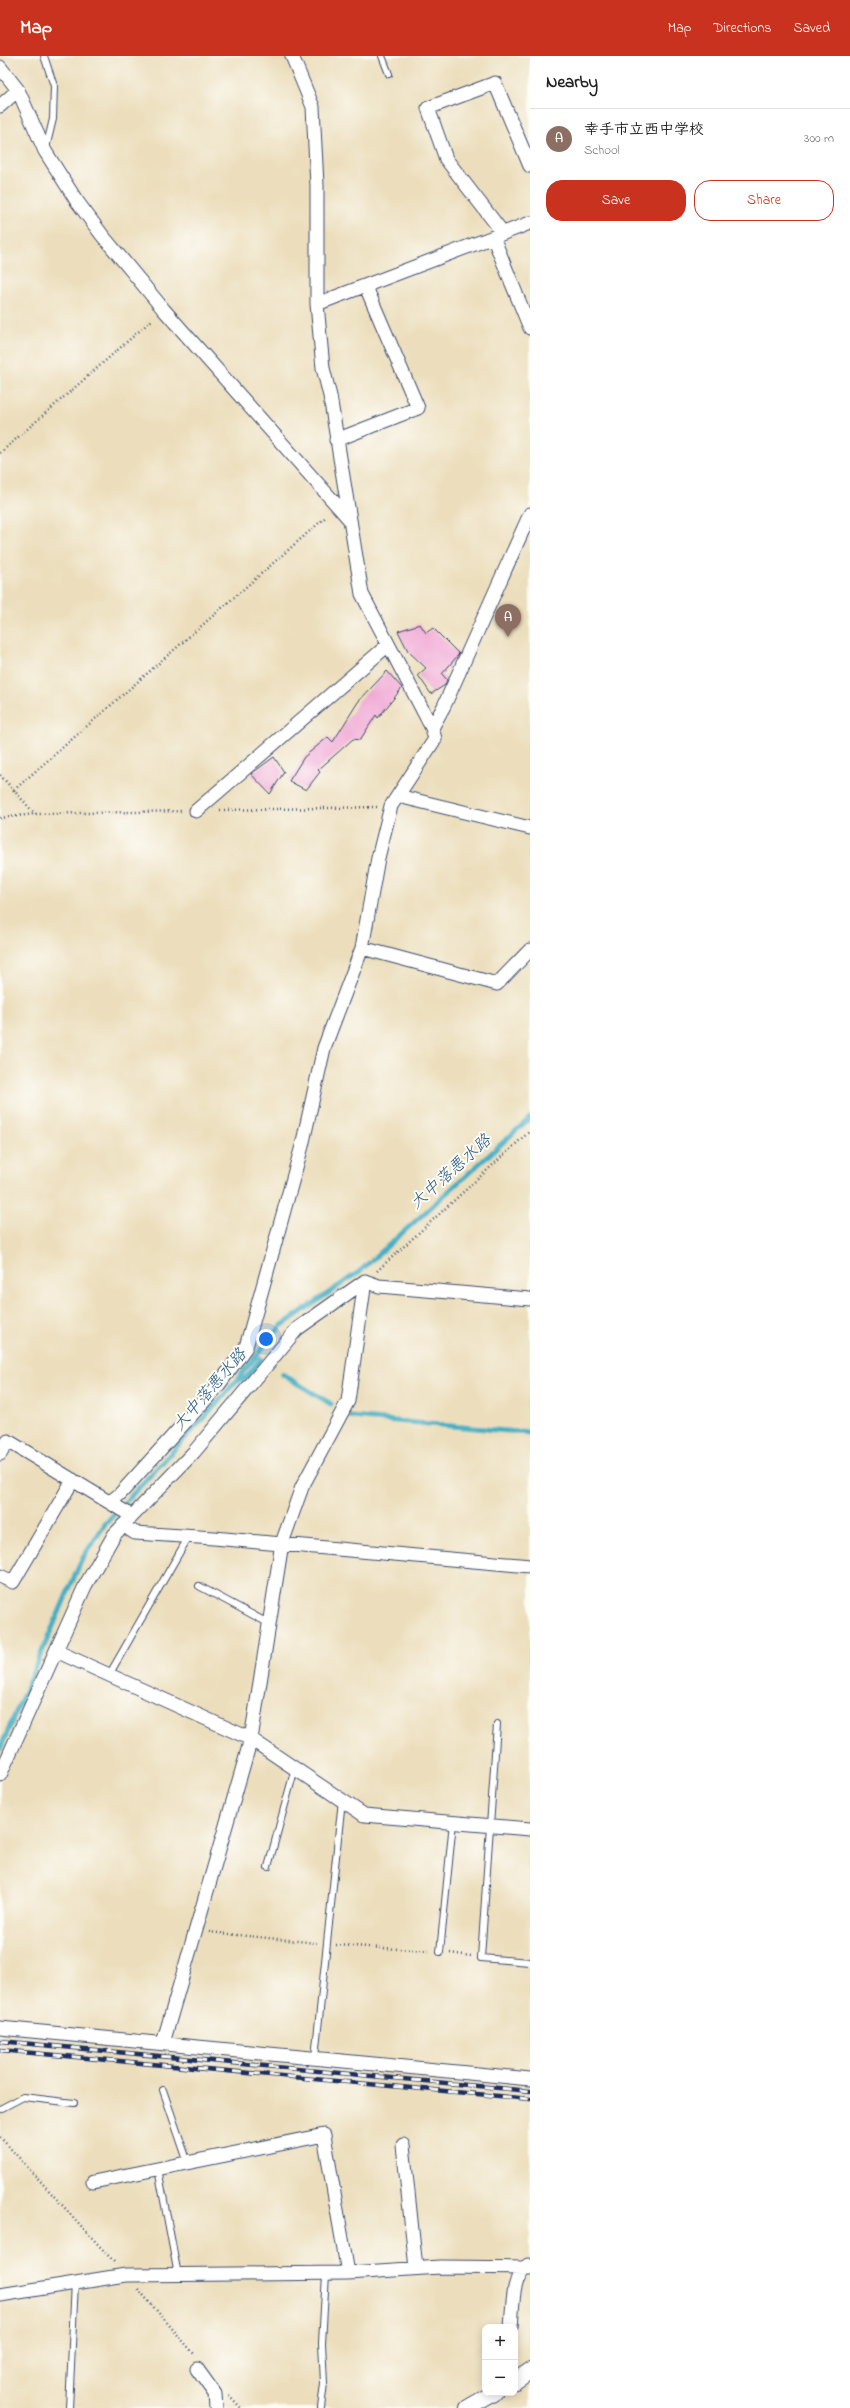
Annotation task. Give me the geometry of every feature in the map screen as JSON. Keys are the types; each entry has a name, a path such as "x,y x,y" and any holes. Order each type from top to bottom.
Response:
{"street":[{"path":"110,1502 120,1494 217,1387 246,1347 302,1146 324,1048 362,948 378,858 391,806 435,739 432,728 362,594 330,396 323,368 317,304 317,185 313,107 292,56"},
{"path":"0,67 18,90 45,151 80,206 164,310 350,520"},
{"path":"530,166 495,83 428,108 446,159 498,235 530,328"},
{"path":"0,106 18,90"},
{"path":"317,304 366,287 530,223"},
{"path":"336,440 418,408 366,287"},
{"path":"432,728 444,706 530,514"},
{"path":"196,811 388,645"},
{"path":"398,796 530,828"},
{"path":"362,948 498,984 530,950"},
{"path":"365,1281 379,1286 530,1299"},
{"path":"0,1775 85,1586 114,1535 127,1518 194,1452 297,1329 365,1281"},
{"path":"163,2043 251,1738 268,1623 282,1543 302,1487 348,1401 365,1281"},
{"path":"0,1454 4,1439 110,1502 127,1518 135,1533 282,1543 530,1566"},
{"path":"0,1576 13,1582 73,1480"},
{"path":"56,1651 251,1738 364,1815 530,1829"},
{"path":"0,2028 530,2078"},
{"path":"93,2182 324,2135 348,2273"},
{"path":"404,2145 416,2268"},
{"path":"0,2295 126,2275 326,2274 440,2267 528,2267"},
{"path":"511,2324 516,2283 528,2267"},
{"path":"197,2370 215,2394 216,2408"},
{"path":"518,2379 530,2371"},
{"path":"468,2408 489,2396"}],"lane":[{"path":"44,56 54,86 53,119 45,151"},
{"path":"382,56 389,74"},
{"path":"109,1675 189,1536"},
{"path":"199,1586 268,1623"},
{"path":"497,1724 481,1958 530,1962"},
{"path":"268,1867 295,1768"},
{"path":"315,2058 342,1800"},
{"path":"440,1952 453,1822"},
{"path":"163,2090 188,2162"},
{"path":"0,2109 23,2097 74,2103"},
{"path":"158,2169 178,2275"},
{"path":"321,2408 324,2383 322,2343 326,2274"},
{"path":"69,2408 75,2282"}],"path":[{"path":"0,453 164,310"},
{"path":"14,790 338,507"},
{"path":"0,775 35,814 0,818"},
{"path":"365,1281 530,1131"}],"building":[{"path":"420,624 426,633 433,628 459,654 442,674 447,680 445,685 431,694 418,675 426,668 408,651 398,631"},
{"path":"387,671 402,688 378,718 376,715 360,740 353,739 318,770 320,772 306,790 289,781 304,757 328,737 333,742 358,702"},
{"path":"274,757 284,772 270,794 251,774"}],"waterway":[{"name":"大中落悪水路","path":"0,1749 82,1559 105,1524 221,1399 281,1326 360,1271 530,1118"},
{"path":"234,1383 247,1377 261,1359"},
{"path":"282,1374 331,1404"},
{"path":"351,1417 530,1433"}],"railway":[{"path":"0,2041 530,2091"},
{"path":"0,2050 530,2099"}],"place":[{"name":"幸手市立西中学校","path":"508,637"}]}
